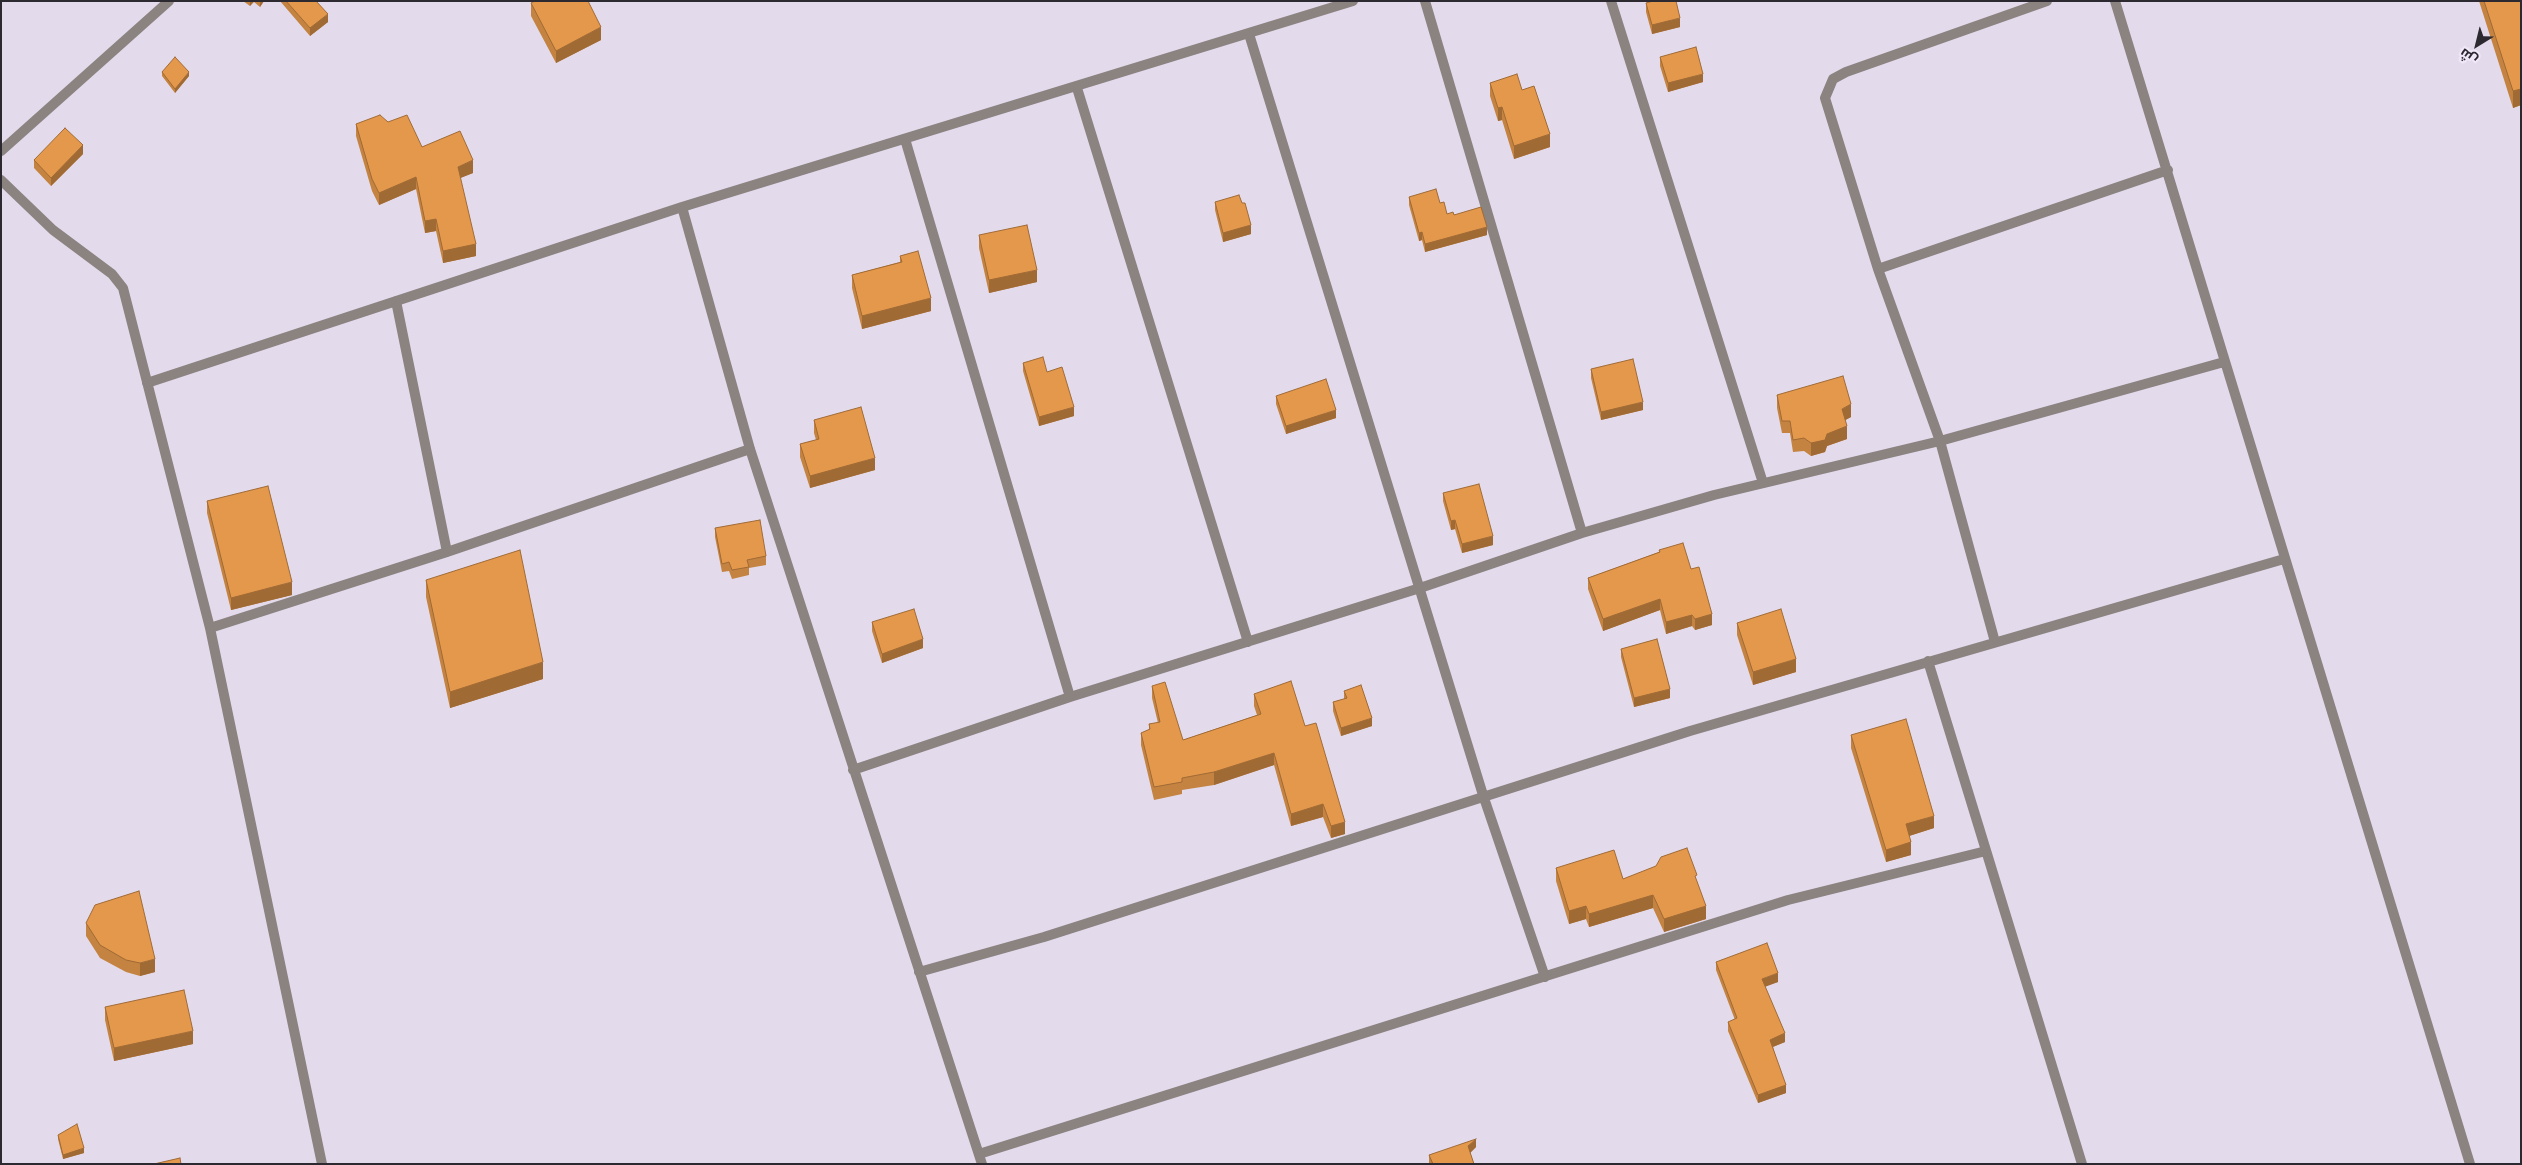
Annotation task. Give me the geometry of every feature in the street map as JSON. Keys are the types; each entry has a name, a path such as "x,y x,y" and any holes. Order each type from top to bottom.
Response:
{"street":[{"path":"1,151 169,1"},
{"path":"147,382 682,207 1077,88 1353,1"},
{"path":"1425,1 1582,533"},
{"path":"1611,1 1763,483"},
{"path":"1995,642 1940,441 1878,269 1825,98 1833,79 1846,72 2047,1"},
{"path":"2115,1 2470,1164"},
{"path":"1250,34 1484,795 1545,977"},
{"path":"1077,88 1248,642"},
{"path":"906,139 1070,697"},
{"path":"1878,269 2168,170"},
{"path":"1,180 53,230 112,274 123,288 210,628 322,1164"},
{"path":"682,207 750,449 852,770 981,1159 1788,900 1986,851"},
{"path":"396,300 447,552"},
{"path":"852,770 1070,697 1420,588 1582,533 1763,483 1940,441 2224,362"},
{"path":"210,628 447,552 750,449"},
{"path":"919,972 1044,937 1484,795 1690,731 2284,559"},
{"path":"1928,661 2082,1164"}],"building":[{"path":"286,1 316,1 328,14 310,28"},
{"path":"535,1 588,1 601,27 556,51 531,3"},
{"path":"1653,1 1676,1 1680,18 1652,25 1646,3"},
{"path":"2484,1 2521,1 2521,89 2513,91"},
{"path":"1696,47 1703,74 1668,83 1660,57"},
{"path":"175,57 189,72 175,89 162,72"},
{"path":"1517,74 1522,90 1534,86 1550,134 1514,146 1502,107 1498,108 1490,83"},
{"path":"380,115 388,122 407,115 422,147 460,131 473,160 458,167 476,244 443,251 436,219 425,221 416,177 379,193 372,179 356,124"},
{"path":"65,128 83,145 51,178 34,160"},
{"path":"1436,189 1440,203 1444,202 1447,214 1453,212 1454,215 1481,207 1487,227 1425,244 1422,232 1419,233 1409,197"},
{"path":"1239,195 1242,203 1245,203 1251,225 1223,233 1215,202"},
{"path":"1027,225 1037,270 989,280 979,235"},
{"path":"918,251 931,298 862,316 852,275 902,262 900,256"},
{"path":"1043,357 1047,372 1062,367 1074,407 1039,417 1023,363"},
{"path":"1633,359 1643,402 1601,412 1591,369"},
{"path":"1843,376 1851,404 1842,409 1847,426 1827,434 1825,440 1811,443 1804,438 1793,440 1790,421 1782,421 1777,395"},
{"path":"1326,379 1336,410 1286,426 1276,396"},
{"path":"861,407 875,458 810,476 800,444 819,439 814,420"},
{"path":"1479,484 1493,536 1462,544 1455,520 1451,521 1443,493"},
{"path":"268,486 292,582 231,598 207,501"},
{"path":"760,520 766,556 747,560 749,567 732,570 729,562 722,564 715,528"},
{"path":"1683,543 1691,569 1699,567 1712,614 1695,619 1692,615 1666,622 1660,599 1603,619 1588,578 1660,552 1659,550"},
{"path":"520,550 543,662 450,692 426,580"},
{"path":"914,609 923,639 882,654 872,622"},
{"path":"1781,609 1796,659 1753,672 1737,623"},
{"path":"1657,639 1670,689 1634,698 1621,649"},
{"path":"1291,681 1305,726 1316,723 1345,822 1331,826 1323,804 1291,814 1274,753 1214,772 1182,778 1182,782 1154,787 1141,733 1150,729 1149,724 1160,722 1152,686 1165,682 1183,740 1261,714 1254,694"},
{"path":"1361,685 1372,718 1341,728 1333,702 1347,698 1344,691"},
{"path":"1906,719 1934,816 1906,824 1911,842 1886,850 1851,735"},
{"path":"1687,848 1706,906 1664,919 1653,895 1589,914 1586,906 1569,911 1556,868 1614,850 1623,879 1656,866 1661,857"},
{"path":"139,891 155,959 140,963 126,960 100,945 86,923 95,905"},
{"path":"1767,943 1778,973 1762,979 1785,1033 1770,1040 1786,1085 1758,1095 1728,1022 1737,1018 1716,962"},
{"path":"184,990 193,1031 114,1048 105,1007"},
{"path":"77,1124 84,1148 63,1155 58,1135"},
{"path":"1476,1139 1468,1146 1474,1164 1433,1164 1429,1155"},
{"path":"180,1158 181,1164 154,1164"}]}
